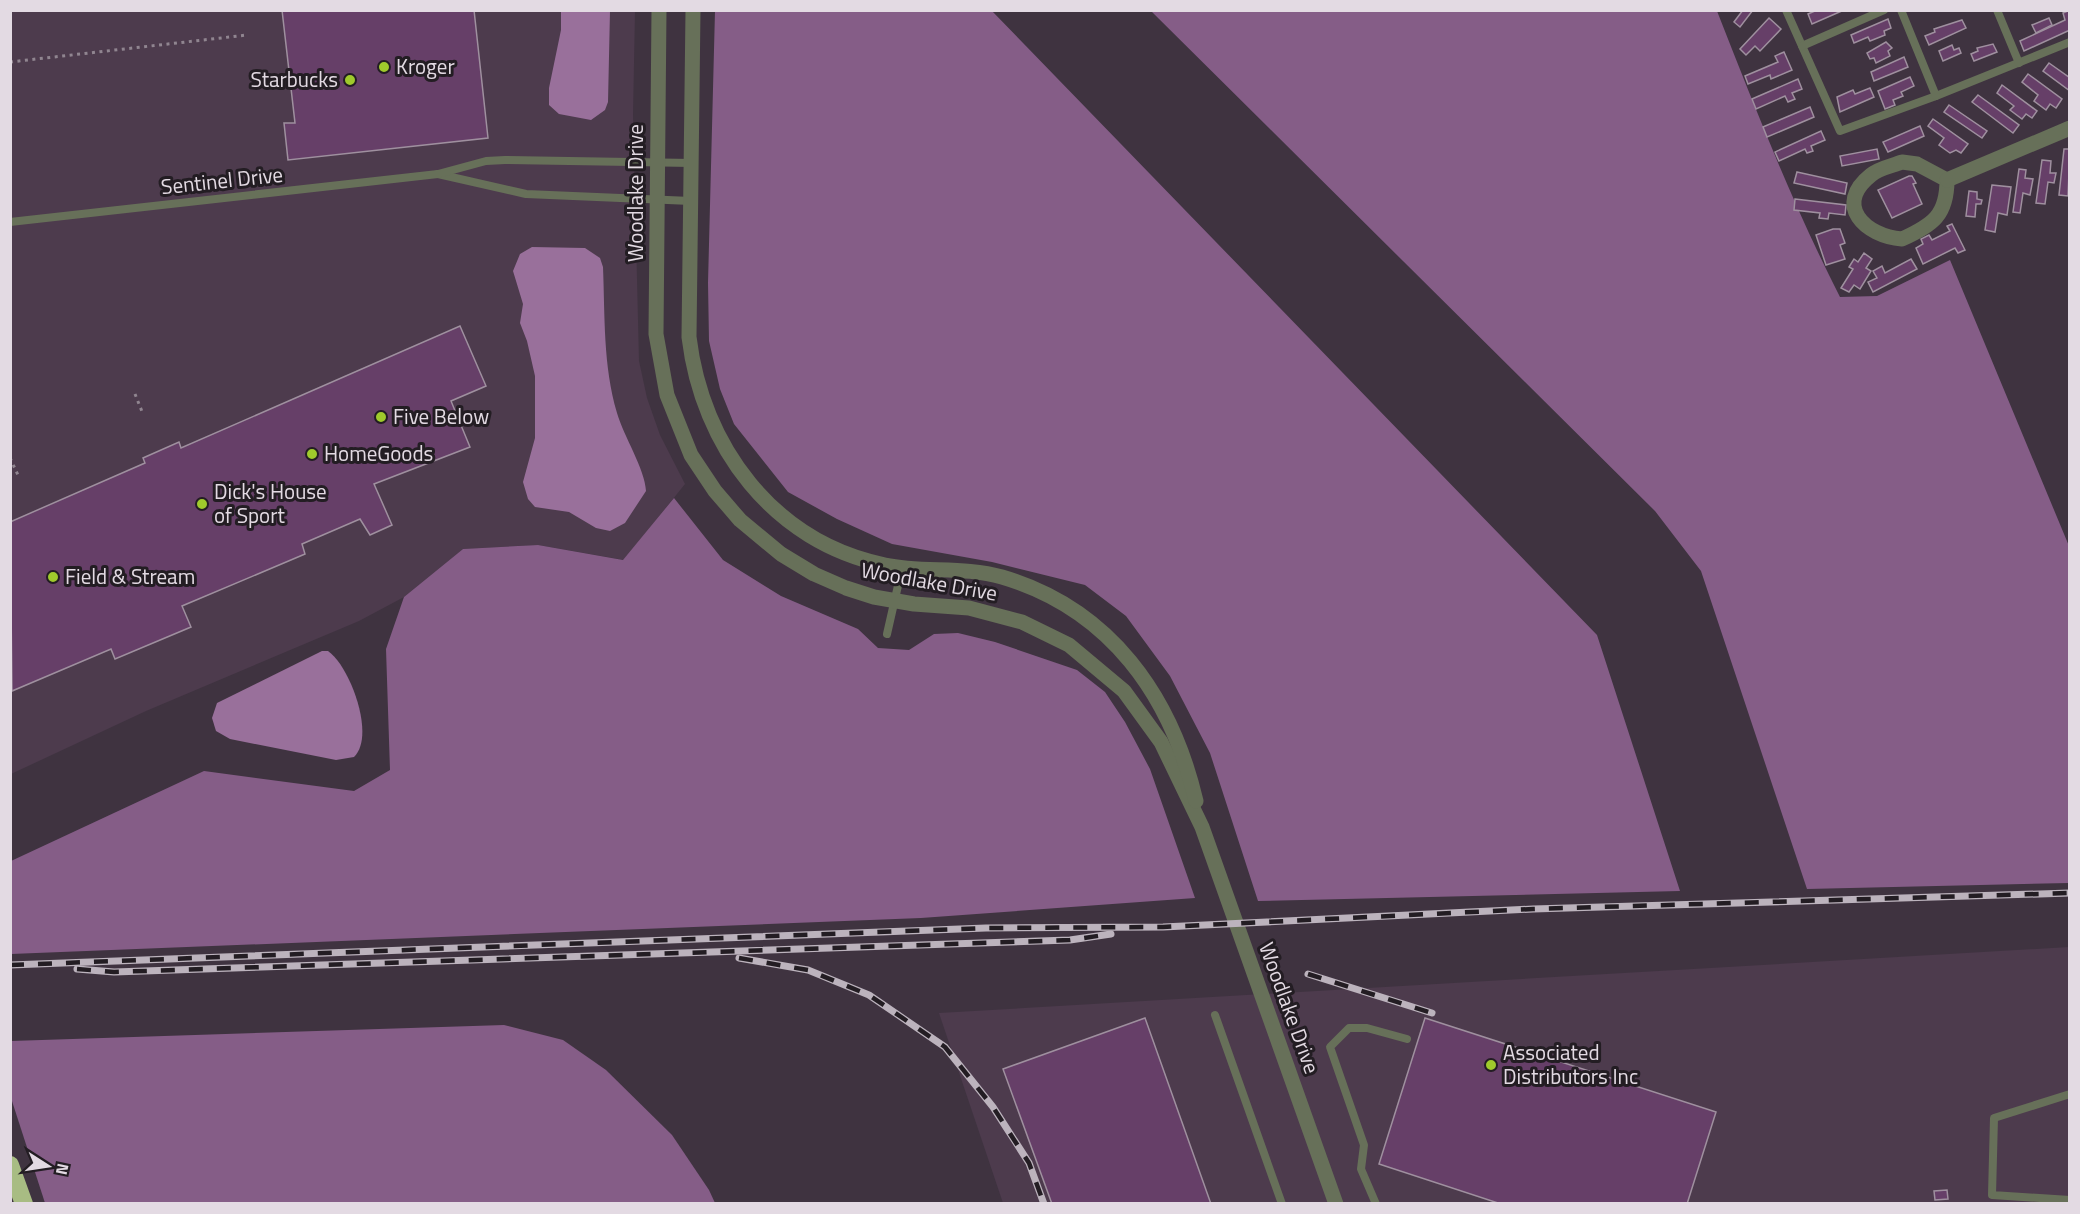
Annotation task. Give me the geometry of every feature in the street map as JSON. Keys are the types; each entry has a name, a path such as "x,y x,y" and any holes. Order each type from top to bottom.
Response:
{"highway":[{"path":"10,1165 24,1203"}],"street":[{"name":"Woodlake Drive","path":"659,10 658,353 667,395 691,455 726,505 752,532 781,554 846,588 894,601 969,608 1004,616 1041,630 1086,657 1124,691 1161,742 1202,827 1336,1203"},
{"name":"Woodlake Drive","path":"693,10 690,347 697,387 717,435 751,485 795,525 847,554 902,568 999,576 1056,599 1101,631 1138,670 1162,706 1187,763 1202,827"},
{"path":"1947,180 2070,128"},
{"path":"1902,162 1917,164 1947,180 1945,203 1937,218 1902,239 1877,234 1864,226 1857,217 1855,200 1861,183 1873,172 1902,162"}],"lane":[{"path":"1786,10 1840,131 1936,96 2070,42"},
{"path":"1802,46 1884,10"},
{"path":"1901,10 1936,96"},
{"path":"1997,10 2019,63"},
{"name":"Sentinel Drive","path":"10,222 438,174 486,161 692,163"},
{"name":"Sentinel Drive","path":"438,174 526,194 691,201"},
{"path":"887,634 902,568"},
{"path":"1215,1015 1282,1203"},
{"path":"1376,1203 1361,1169 1364,1145 1330,1047 1349,1028 1367,1028 1407,1039"},
{"path":"2070,1094 1994,1118 1992,1195 2070,1200"}],"path":[{"path":"10,62 247,35"},
{"path":"135,394 143,414"},
{"path":"10,458 18,475"}],"shaded area":[{"path":"10,11 635,11 633,115 639,361 647,398 660,435 685,484 624,560 538,545 463,549 404,597 359,621 146,711 11,774"},
{"path":"561,11 610,11 608,102 605,110 591,120 559,114 549,105 549,88 561,30"},
{"path":"715,11 992,11 1597,635 1680,891 1258,901 1210,753 1170,676 1126,616 1085,585 992,562 892,544 837,519 788,492 734,424 720,389 709,341 708,283"},
{"path":"1151,11 1717,11 1790,192 1840,297 1877,296 1950,260 2069,546 2069,883 1807,889 1701,571 1655,511"},
{"path":"532,247 585,248 600,258 603,267 606,341 612,395 620,422 642,473 646,491 625,523 610,531 596,528 569,512 535,507 528,499 523,482 535,438 535,376 527,341 520,323 523,304 513,271 520,254"},
{"path":"674,498 723,560 781,596 858,629 878,648 909,650 934,634 958,633 995,642 1077,670 1105,692 1125,722 1150,769 1195,898 921,918 11,954 11,861 204,771 354,791 390,770 386,649 404,597 463,549 538,545 623,560"},
{"path":"322,651 328,651 336,659 352,686 358,702 362,734 360,747 354,757 336,760 230,739 216,731 212,718 217,703"},
{"path":"2069,947 2069,1203 1003,1203 939,1013"},
{"path":"504,1025 563,1040 606,1070 672,1135 709,1190 715,1203 45,1203 11,1098 11,1041"}],"building":[{"name":"Kroger","path":"282,10 474,10 488,138 288,160 284,123 295,123"},
{"path":"1743,10 1753,10 1740,27 1734,22"},
{"path":"1817,10 1844,10 1812,24 1808,14"},
{"path":"2070,10 2070,30 2024,51 2020,41 2065,20 2063,13"},
{"path":"1769,18 1781,29 1760,51 1755,46 1746,55 1740,49"},
{"path":"2049,18 2052,25 2036,33 2032,25"},
{"path":"1888,19 1891,28 1884,31 1885,35 1870,41 1868,37 1854,43 1851,35"},
{"path":"1962,20 1966,28 1929,45 1925,36 1935,32 1934,29"},
{"path":"1886,42 1892,48 1888,51 1890,56 1876,63 1874,58 1870,59 1867,53"},
{"path":"1993,44 1997,52 1974,61 1971,54 1978,51 1977,48"},
{"path":"1952,45 1954,50 1959,48 1961,53 1943,61 1939,51"},
{"path":"1784,52 1792,70 1771,79 1770,75 1748,84 1745,76 1778,62 1775,56"},
{"path":"1904,57 1908,67 1874,81 1871,72"},
{"path":"2049,63 2070,78 2070,91 2043,71"},
{"path":"2028,74 2062,99 2056,108 2050,104 2046,110 2034,101 2038,95 2022,82"},
{"path":"1910,77 1914,86 1901,92 1903,96 1893,100 1895,105 1885,109 1878,91"},
{"path":"1798,79 1802,89 1792,93 1795,99 1788,102 1785,96 1756,109 1752,99"},
{"path":"2002,85 2037,111 2032,118 2026,114 2022,119 2010,110 2014,106 1997,93"},
{"path":"1870,88 1874,97 1840,112 1837,97 1853,90 1855,94"},
{"path":"1978,95 2019,125 2013,133 1972,102"},
{"path":"1949,105 1987,131 1982,138 1944,112"},
{"path":"1810,107 1814,117 1767,137 1763,127"},
{"path":"1933,119 1968,144 1961,153 1956,150 1950,153 1939,145 1944,138 1928,126"},
{"path":"1920,126 1924,136 1888,152 1883,142"},
{"path":"1821,131 1825,140 1811,146 1813,151 1807,153 1805,149 1779,161 1775,152"},
{"path":"1877,149 1879,159 1842,166 1840,156"},
{"path":"2064,149 2070,149 2068,196 2059,195"},
{"path":"2042,160 2051,161 2050,173 2056,173 2054,183 2048,182 2045,204 2036,203"},
{"path":"2019,169 2026,170 2025,178 2033,179 2030,195 2023,193 2020,213 2013,212"},
{"path":"1797,172 1847,183 1845,194 1794,183"},
{"path":"1912,176 1916,183 1913,184 1922,204 1892,218 1878,190"},
{"path":"1992,185 2011,187 2007,215 1998,213 1995,232 1985,230"},
{"path":"1969,191 1977,192 1977,199 1982,200 1981,204 1976,204 1975,217 1966,216"},
{"path":"1795,199 1846,205 1845,215 1829,213 1828,219 1819,218 1820,213 1794,210"},
{"path":"1952,224 1965,250 1958,253 1955,248 1923,264 1916,248 1923,244 1921,239 1929,235 1932,240 1950,231 1947,226"},
{"path":"1840,229 1845,243 1840,245 1845,259 1826,265 1816,235"},
{"path":"1864,253 1872,259 1866,268 1871,271 1860,289 1854,285 1849,292 1841,288 1853,269 1849,267 1854,259 1858,262"},
{"path":"1911,259 1917,269 1873,292 1868,282 1877,278 1873,271 1882,266 1885,273"},
{"path":"460,326 486,386 451,401 470,447 374,484 392,525 370,535 360,519 302,544 305,554 182,606 191,627 115,659 111,649 12,691 10,522 145,463 143,458 179,442 181,448"},
{"path":"1145,1018 1211,1204 1052,1204 1003,1069"},
{"name":"Associated Distributors Inc","path":"1425,1018 1716,1112 1687,1204 1501,1204 1379,1164"},
{"path":"1947,1190 1948,1199 1935,1200 1934,1191"}],"railway":[{"path":"10,965 986,928 1163,927 1533,909 2070,893"},
{"path":"77,969 114,972 1070,940 1111,934"},
{"path":"739,958 808,970 869,995 945,1047 993,1107 1029,1163 1044,1204"},
{"path":"1308,974 1432,1013"}],"place":[{"name":"Kroger","path":"384,67"},
{"name":"Starbucks","path":"350,80"},
{"name":"Five Below","path":"381,417"},
{"name":"HomeGoods","path":"312,454"},
{"name":"Dick's House of Sport","path":"202,504"},
{"name":"Field & Stream","path":"53,577"},
{"name":"Associated Distributors Inc","path":"1491,1065"}]}
